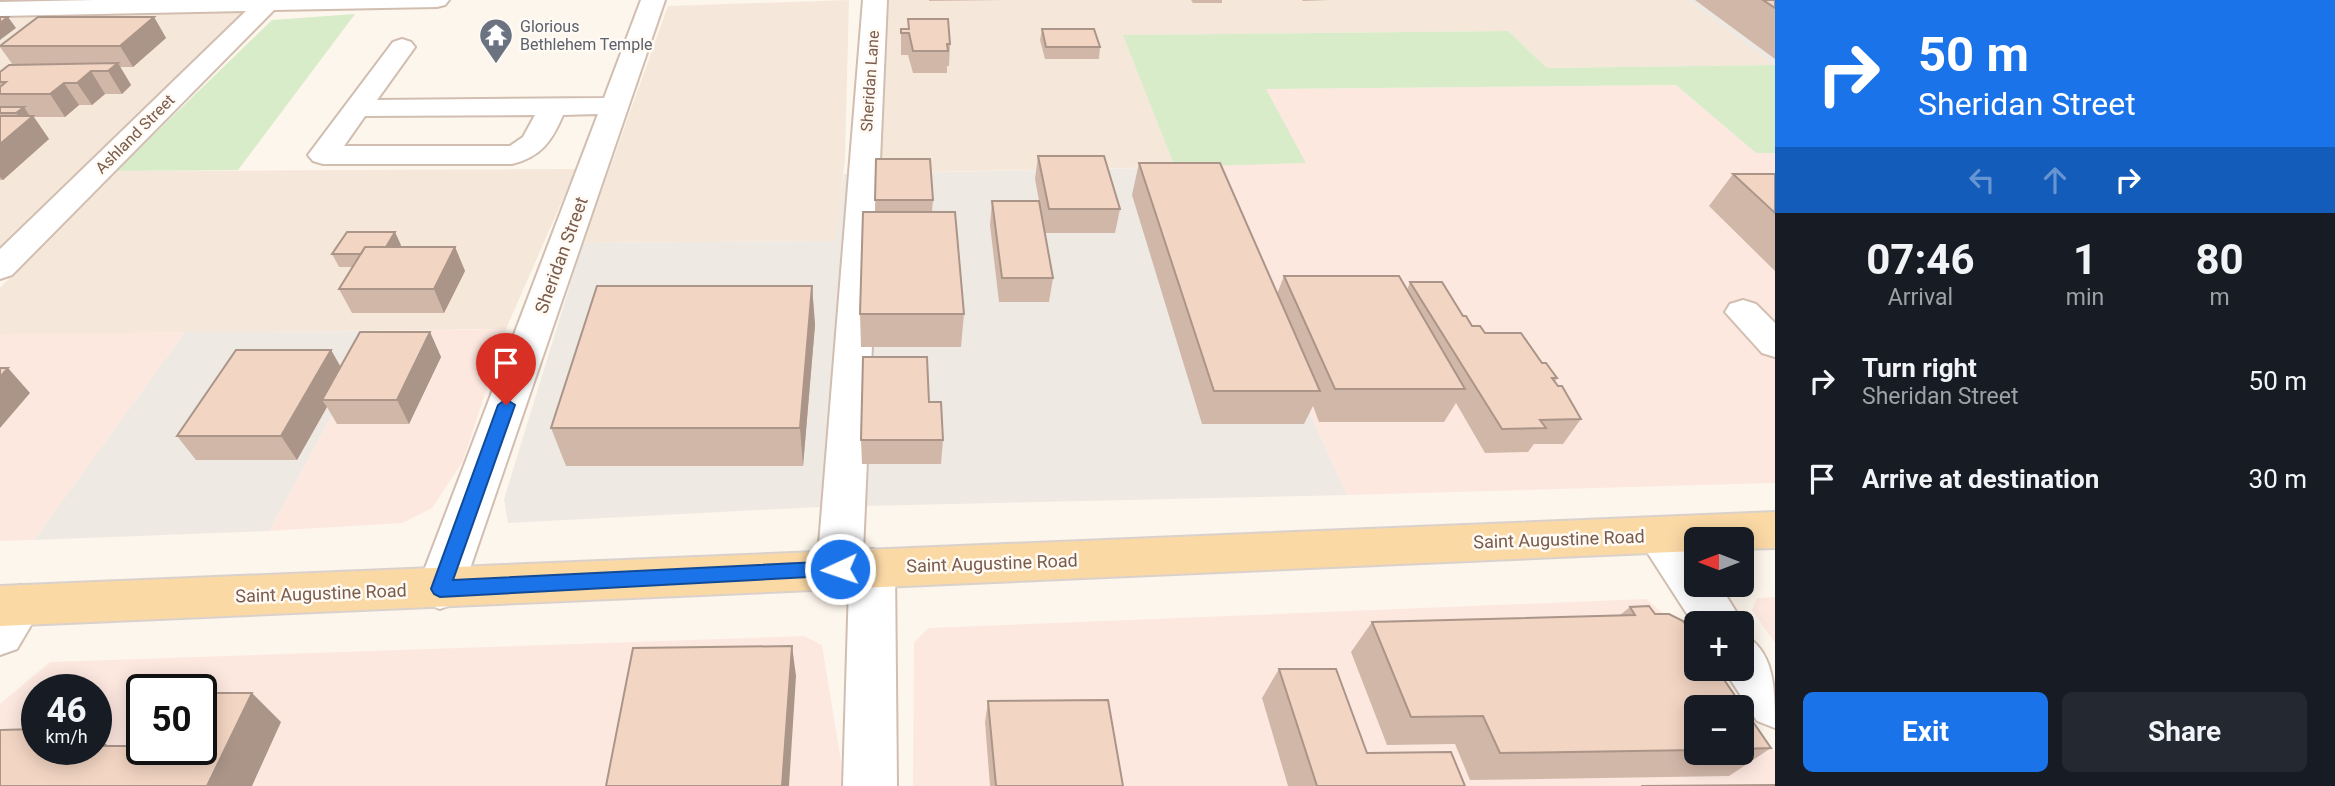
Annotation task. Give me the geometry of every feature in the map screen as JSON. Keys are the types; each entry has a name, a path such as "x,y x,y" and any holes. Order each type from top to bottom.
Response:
{"main road":[{"name":"Saint Augustine Road","path":"7,615 856,568 1775,530"}],"street":[{"path":"0,9 437,0"},
{"name":"Sheridan Street","path":"440,589 653,0"},
{"name":"Sheridan Lane","path":"856,568 863,162 871,85 875,0"},
{"name":"Ashland Street","path":"0,268 269,2"},
{"path":"402,47 323,155 523,153 537,141 553,106"},
{"path":"357,108 615,106"},
{"path":"1743,312 1775,344"},
{"path":"1658,535 1711,611"},
{"path":"856,568 870,786"},
{"path":"1754,674 1775,704"}],"shaded area":[{"path":"849,0 845,157 837,241 583,243 668,6"},
{"path":"887,0 1687,0 1775,65 1547,68 1508,31 1124,35 1175,167 878,173"},
{"path":"1687,0 1775,0 1775,66"},
{"path":"231,9 243,14 0,252 0,13"},
{"path":"1676,85 1756,153 1775,153 1775,483 1347,495 1198,167 1265,89"},
{"path":"1198,167 1347,495 819,507 508,523 504,499 583,243 836,241 844,174"},
{"path":"576,169 506,329 0,335 0,288 116,171"},
{"path":"506,329 463,461 432,508 402,523 269,531 378,331"},
{"path":"378,331 269,531 34,540 185,332"},
{"path":"185,332 34,540 0,541 0,335"},
{"path":"1775,597 1775,643 1752,610 1757,598"},
{"path":"1646,599 1684,630 1684,681 1725,681 1734,695 1684,695 1684,765 1754,765 1754,722 1775,752 1775,786 913,786 914,642 929,628"},
{"path":"804,636 822,645 845,786 0,786 0,704 21,686 21,765 112,765 112,674 36,674 50,662"}],"green space":[{"path":"355,14 238,170 116,171 272,20"},
{"path":"1508,31 1547,68 1775,65 1775,153 1756,153 1676,85 1266,89 1306,163 1175,167 1123,35"}],"building":[{"path":"1763,0 1775,0 1775,8"},
{"path":"38,17 154,17 120,46 0,46"},
{"path":"908,19 948,19 948,51 913,51 909,33 901,33 901,29 909,29"},
{"path":"1042,29 1094,29 1100,47 1046,47"},
{"path":"118,63 108,71 91,71 77,83 64,83 50,94 0,94 0,87 6,82 0,82 0,72 9,65"},
{"path":"0,107 24,107 16,113 0,113"},
{"path":"0,116 33,116 0,144"},
{"path":"1038,156 1104,156 1120,209 1049,209"},
{"path":"876,159 930,159 933,200 875,200"},
{"path":"1139,163 1220,163 1320,391 1214,391"},
{"path":"1733,174 1775,174 1775,213"},
{"path":"992,201 1039,201 1053,278 1002,278"},
{"path":"863,212 955,212 964,314 860,314"},
{"path":"347,232 395,232 386,247 365,247 361,254 332,254"},
{"path":"365,247 455,247 434,289 339,289"},
{"path":"1284,276 1399,276 1465,389 1335,389"},
{"path":"1410,282 1442,282 1463,316 1466,316 1472,326 1480,326 1485,333 1521,333 1542,363 1546,363 1557,378 1552,378 1558,386 1562,386 1581,419 1540,420 1546,428 1502,429"},
{"path":"597,286 812,286 800,428 551,428"},
{"path":"360,332 430,332 397,400 322,400"},
{"path":"236,350 331,350 281,436 177,436"},
{"path":"863,357 927,357 929,402 941,402 943,440 861,440"},
{"path":"0,368 8,368 0,377"},
{"path":"1649,606 1655,614 1669,614 1683,621 1684,681 1725,681 1735,695 1684,695 1684,750 1500,753 1483,716 1411,717 1372,622 1635,615 1630,607"},
{"path":"792,646 782,786 606,786 633,648"},
{"path":"1279,669 1336,669 1367,753 1451,752 1465,786 1317,786"},
{"path":"217,693 252,693 207,786 0,786 0,730 21,729 21,765 112,765 112,746 126,746 126,765 217,765"},
{"path":"1108,700 1123,786 996,786 988,701"},
{"path":"1754,723 1771,748 1754,749"},
{"path":"1775,785 1775,786 1641,786"}],"place":[{"name":"Glorious Bethlehem Temple","path":"496,65"}],"route":[{"path":"506,405 440,589 840,569"}]}
